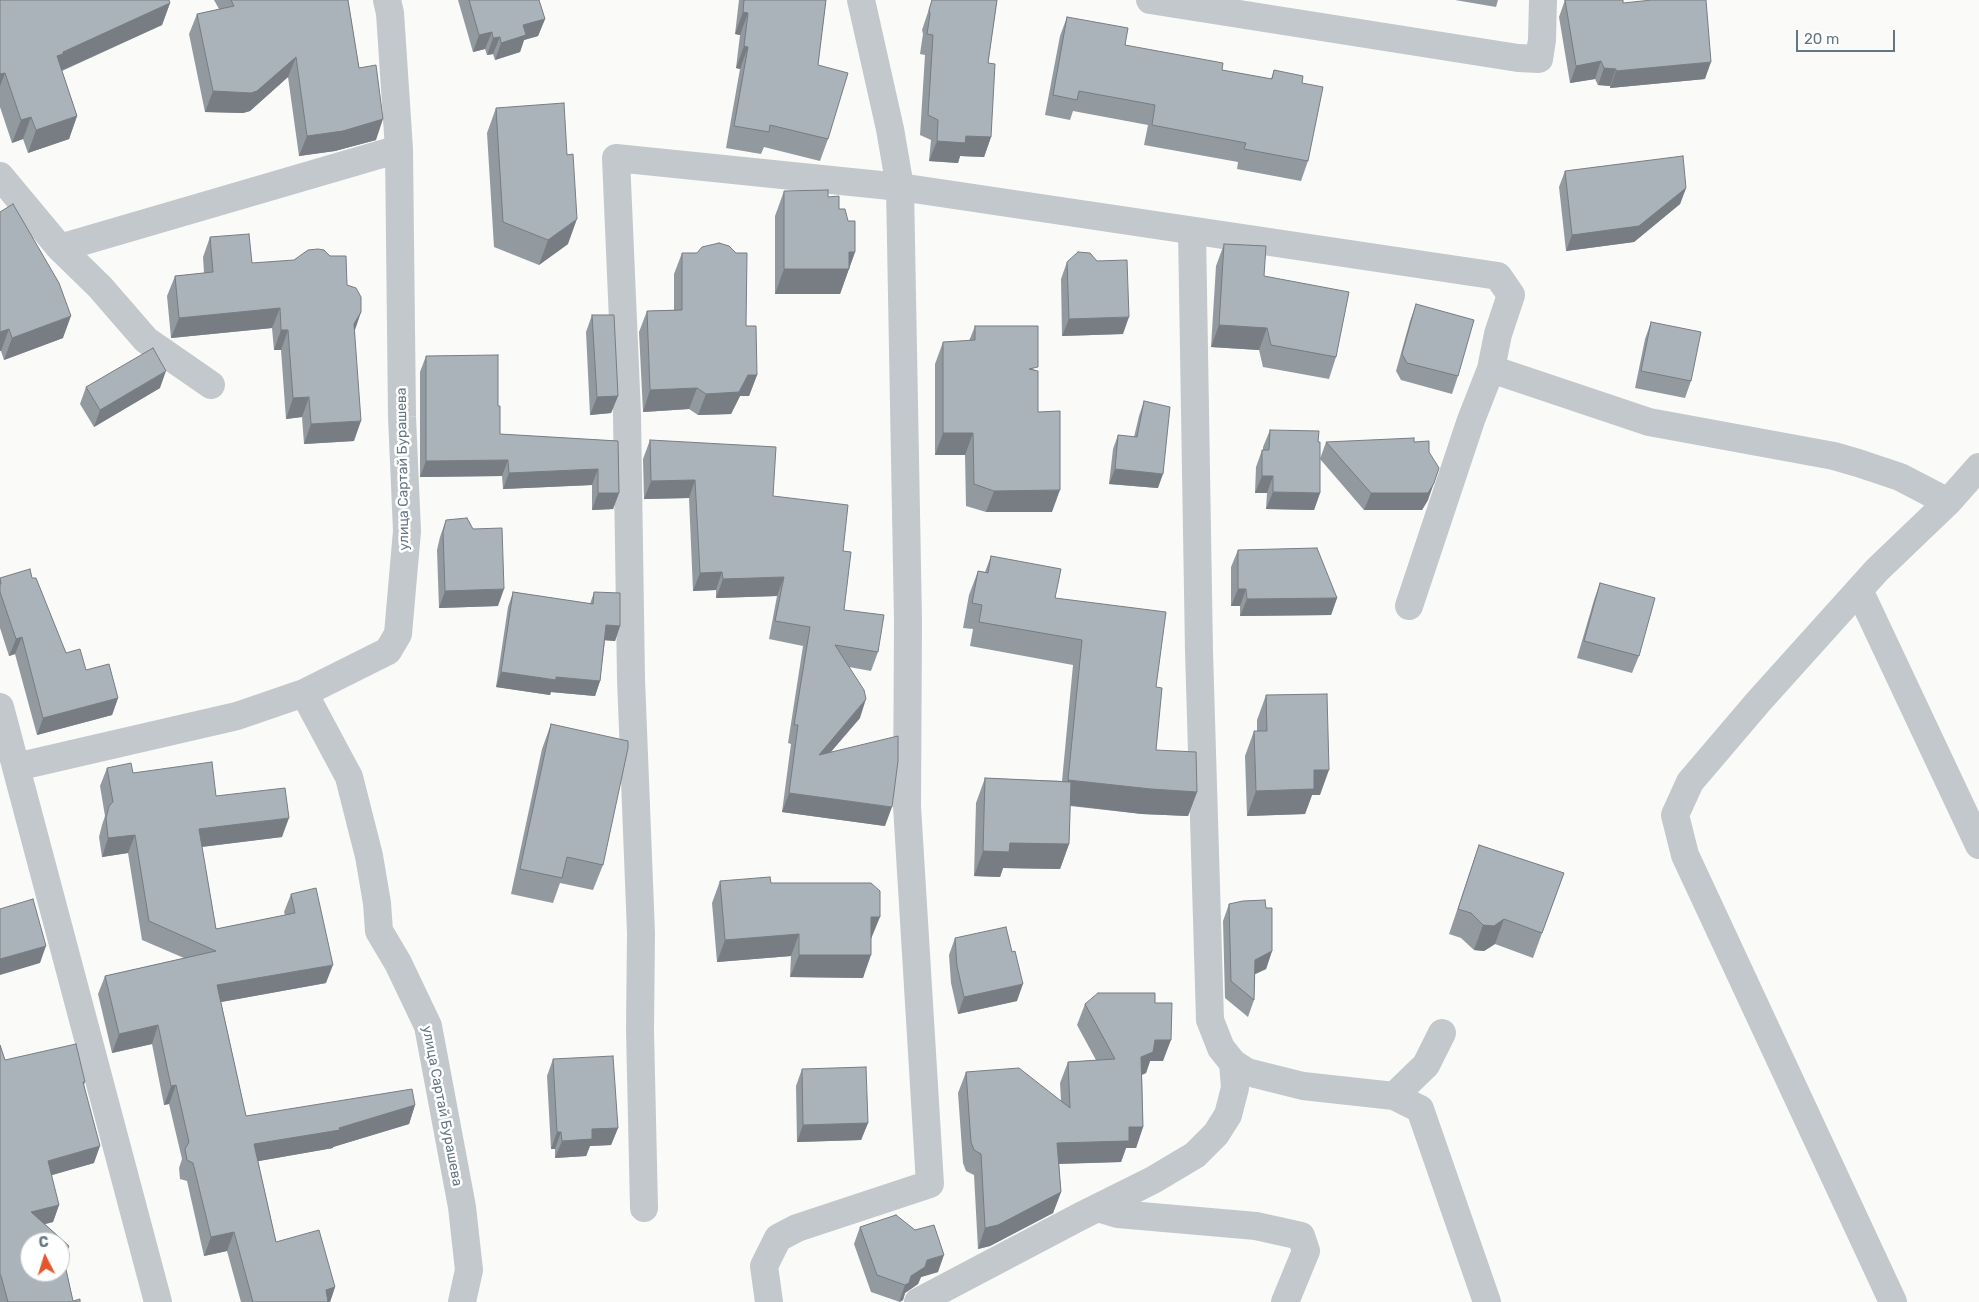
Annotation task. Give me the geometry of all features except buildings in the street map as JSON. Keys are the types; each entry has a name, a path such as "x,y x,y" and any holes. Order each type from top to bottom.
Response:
{"street":[{"name":"улица Сартай Бурашева","path":"387,0 390,13 399,149 402,417 407,531 398,634 388,651 304,693 349,777 369,856 377,903 379,932 398,963 428,1026 462,1207 469,1270 462,1302"},
{"path":"768,1302 764,1266 778,1238 797,1228 930,1184 907,806 908,621 900,186 890,129 861,0"},
{"path":"1150,0 1518,58 1539,59 1542,40 1543,0"},
{"path":"60,248 399,149"},
{"path":"644,1208 640,1030 641,933 631,678 627,414 616,158 900,186 1498,276 1511,295 1498,334 1491,369 1471,420 1409,606"},
{"path":"0,176 60,248 100,287 146,340 210,385"},
{"path":"1192,231 1199,651 1210,1020 1221,1048 1233,1062 1247,1072 1302,1086 1394,1096 1420,1109 1487,1302"},
{"path":"1491,369 1649,422 1834,456 1900,477 1948,502"},
{"path":"1893,1302 1685,854 1675,815 1690,782 1759,701 1877,570 1948,502 1979,467"},
{"path":"1859,590 1979,845"},
{"path":"16,767 237,716 304,693"},
{"path":"0,707 158,1302"},
{"path":"1394,1096 1426,1065 1442,1033"},
{"path":"918,1302 1153,1180 1195,1155 1216,1134 1228,1115 1235,1088 1233,1062"},
{"path":"1098,1208 1118,1214 1256,1226 1301,1236 1306,1251 1285,1302"}]}
